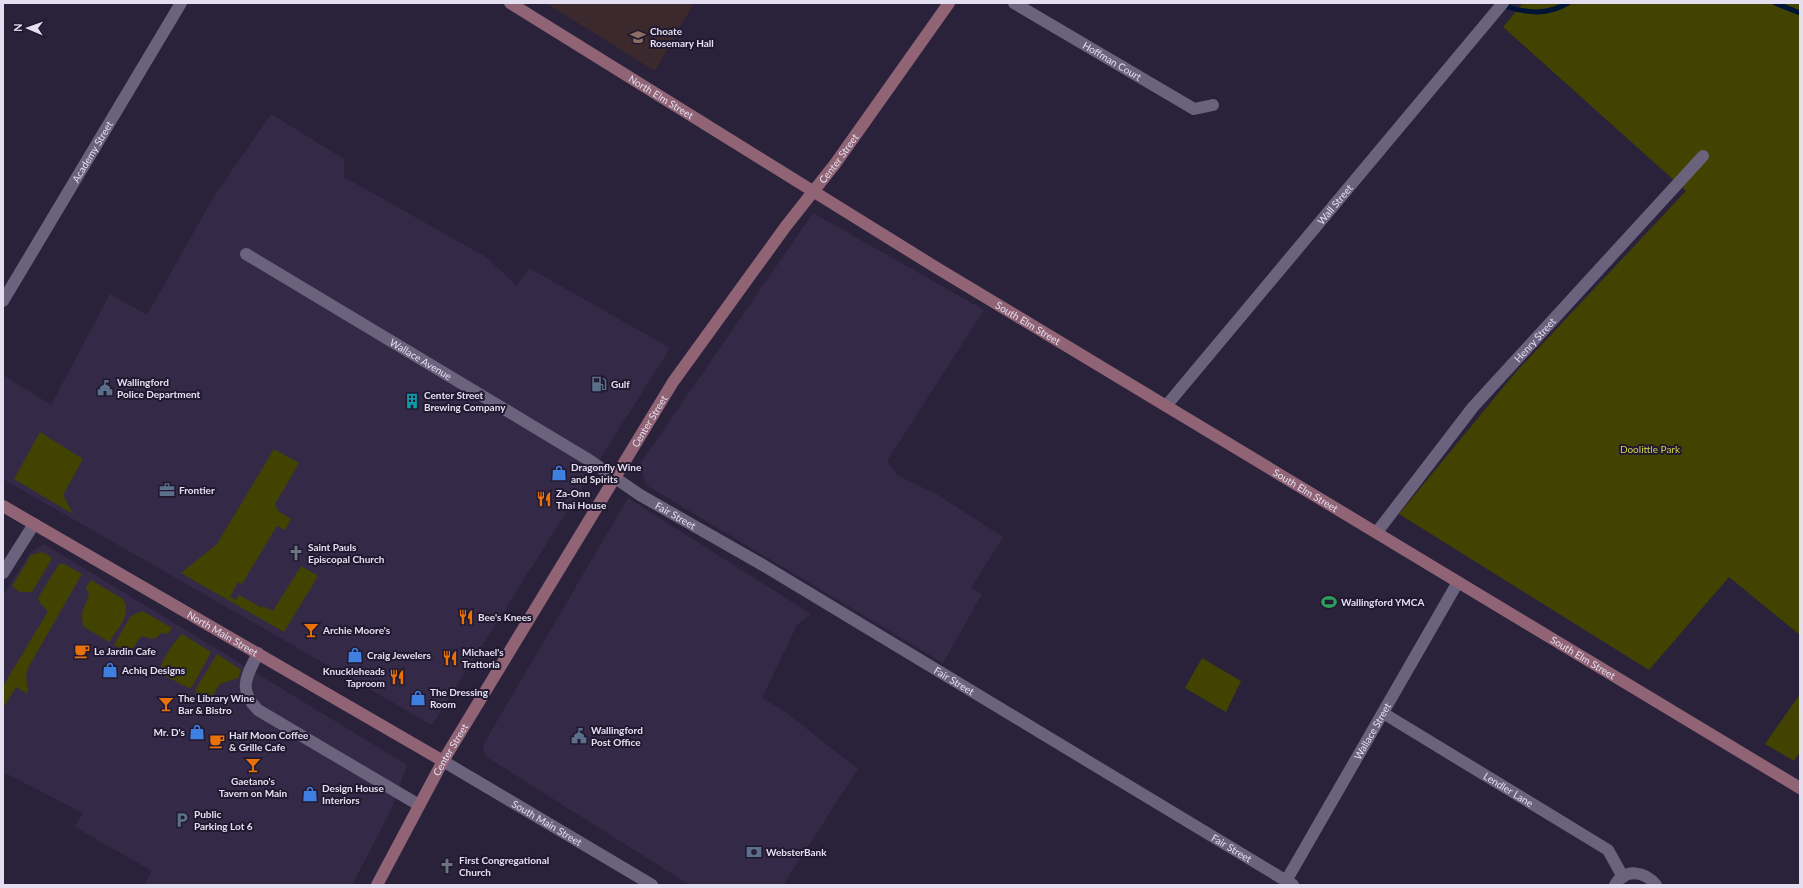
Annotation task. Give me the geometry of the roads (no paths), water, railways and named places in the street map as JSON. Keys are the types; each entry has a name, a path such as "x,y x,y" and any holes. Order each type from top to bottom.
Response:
{"main road":[{"name":"North Elm Street","path":"510,3 813,192"},
{"name":"Center Street","path":"377,885 443,760 685,364 786,226 813,192 949,3"},
{"name":"South Elm Street","path":"813,192 1800,788"},
{"name":"North Main Street","path":"3,506 443,760"}],"street":[{"name":"Academy Street","path":"3,301 181,3"},
{"name":"Hoffman Court","path":"1014,3 1194,109 1213,106"},
{"name":"Wall Street","path":"1166,406 1503,3"},
{"name":"Henry Street","path":"1377,532 1473,407 1704,156"},
{"name":"Wallace Avenue","path":"246,254 589,460 615,478"},
{"name":"Fair Street","path":"615,478 640,495 767,568 1290,883"},
{"path":"3,573 34,524"},
{"name":"Wallace Street","path":"1290,883 1383,713 1458,582"},
{"path":"258,653 245,680 246,692 250,702 258,710 419,805"},
{"name":"Lendler Lane","path":"1383,713 1608,850 1619,881 1632,873 1641,874 1649,878 1656,885"},
{"name":"South Main Street","path":"443,760 652,885"}],"waterway":[{"path":"1502,5 1519,10 1535,12 1552,10 1568,3"},
{"path":"1775,3 1800,13"}],"place":[{"name":"Choate Rosemary Hall","path":"638,37"},
{"name":"Gulf","path":"599,384"},
{"name":"Wallingford Police Department","path":"105,388"},
{"name":"Center Street Brewing Company","path":"412,401"},
{"name":"Dragonfly Wine and Spirits","path":"559,473"},
{"name":"Frontier","path":"167,490"},
{"name":"Za-Onn Thai House","path":"544,499"},
{"name":"Saint Pauls Episcopal Church","path":"296,553"},
{"name":"Wallingford YMCA","path":"1329,602"},
{"name":"Bee's Knees","path":"466,617"},
{"name":"Archie Moore's","path":"311,630"},
{"name":"Le Jardin Cafe","path":"82,651"},
{"name":"Craig Jewelers","path":"355,655"},
{"name":"Michael's Trattoria","path":"450,658"},
{"name":"Achiq Designs","path":"110,670"},
{"name":"Knuckleheads Taproom","path":"397,677"},
{"name":"The Dressing Room","path":"418,698"},
{"name":"The Library Wine Bar & Bistro","path":"166,704"},
{"name":"Mr. D's","path":"197,732"},
{"name":"Wallingford Post Office","path":"579,736"},
{"name":"Half Moon Coffee & Grille Cafe","path":"217,741"},
{"name":"Gaetano's Tavern on Main","path":"253,765"},
{"name":"Design House Interiors","path":"310,794"},
{"name":"Public Parking Lot 6","path":"182,820"},
{"name":"WebsterBank","path":"754,852"},
{"name":"First Congregational Church","path":"447,866"}],"park label":[{"name":"Doolittle Park","path":"1650,449"}]}
